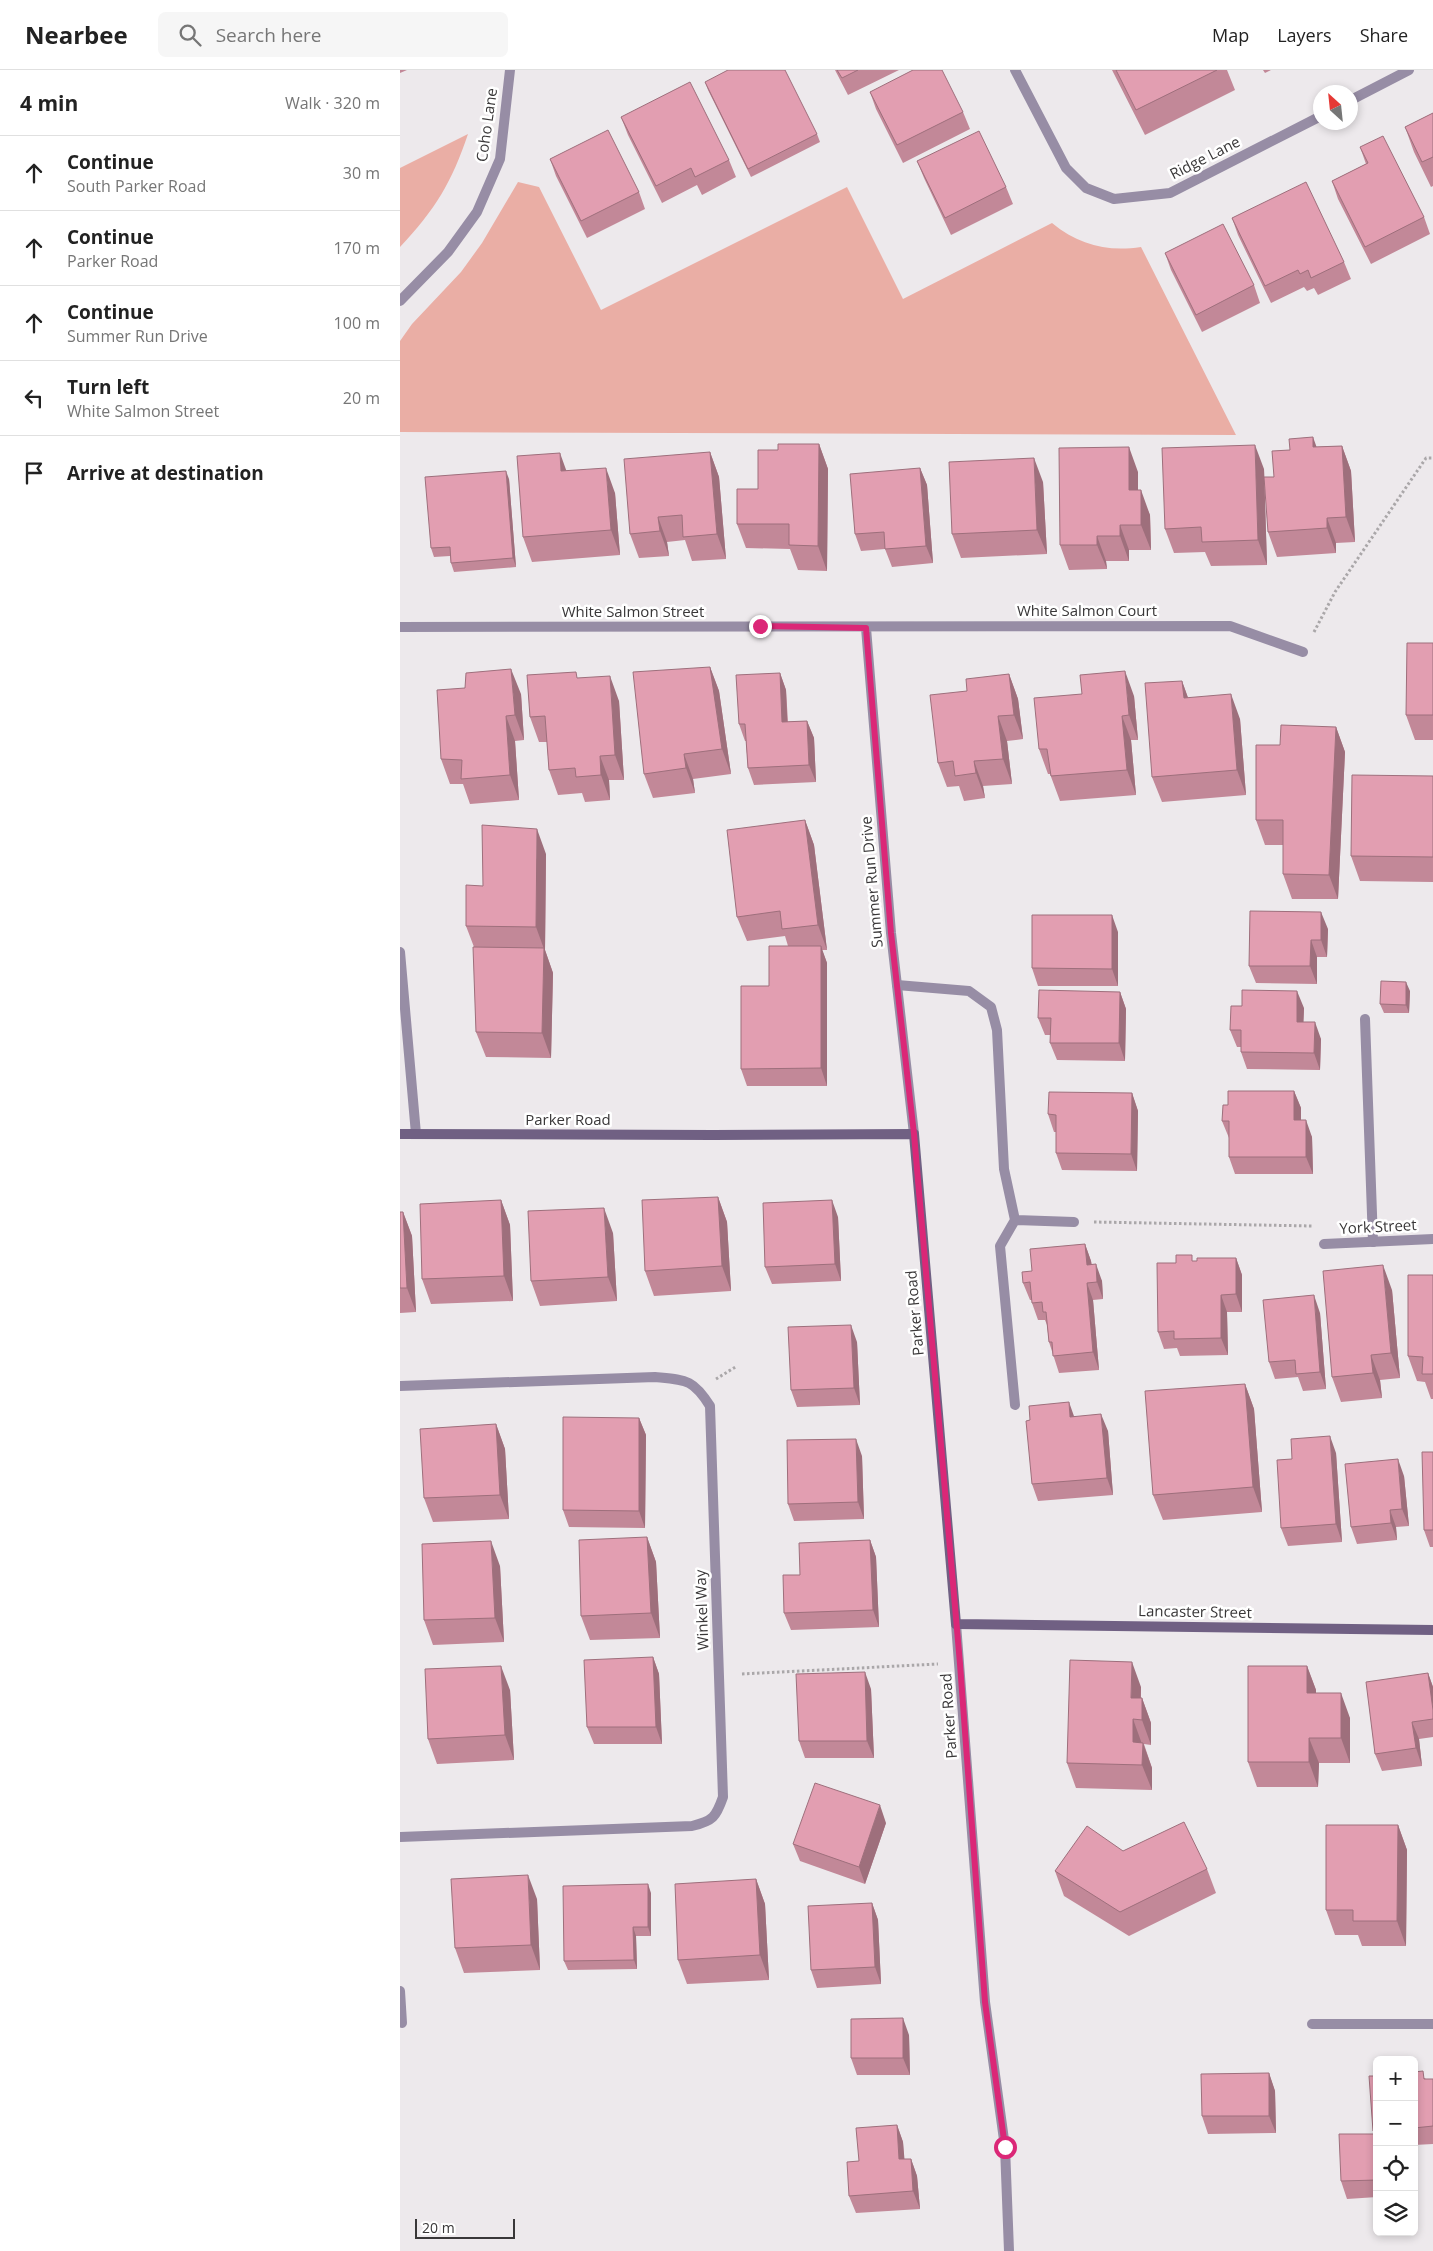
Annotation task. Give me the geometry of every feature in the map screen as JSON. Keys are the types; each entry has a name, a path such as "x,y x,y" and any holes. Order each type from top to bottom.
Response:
{"street":[{"name":"Coho Lane","path":"400,301 448,252 477,212 500,159 510,70"},
{"name":"Ridge Lane","path":"1015,70 1066,168 1086,188 1114,199 1170,193 1313,120"},
{"path":"1358,96 1410,70"},
{"name":"White Salmon Court","path":"866,628 1230,626 1302,652"},
{"name":"White Salmon Street","path":"400,627 866,628"},
{"name":"Summer Run Drive","path":"866,628 897,984 914,1134"},
{"path":"400,952 416,1134"},
{"path":"897,984 969,991 991,1007 997,1030 1004,1170 1015,1220 1000,1246 1016,1405"},
{"path":"1365,1019 1373,1242"},
{"name":"Parker Road","path":"400,1134 733,1136 914,1134 960,1664 985,2002 1005,2147 1009,2251"},
{"path":"1015,1220 1074,1222"},
{"name":"York Street","path":"1324,1244 1433,1239"},
{"name":"Winkel Way","path":"400,1386 655,1377 683,1379 699,1389 710,1406 723,1797 717,1814 705,1823 692,1826 400,1837"},
{"name":"Lancaster Street","path":"956,1624 1433,1630"},
{"path":"400,1991 402,2023"},
{"path":"1312,2024 1433,2024"}],"path":[{"path":"1323,615 1335,592 1426,458 1433,458"},
{"path":"1074,1222 1312,1225 1324,1244"},
{"path":"741,1674 934,1664"}],"shaded area":[{"path":"468,134 456,167 441,195 433,208 400,247 400,168"},
{"path":"518,182 539,187 601,310 847,187 903,299 1052,223 1073,237 1094,245 1117,248 1141,247 1236,435 400,432 400,341 412,324 461,272 482,243"}],"building":[{"path":"728,70 785,70 817,134 748,169 705,82"},
{"path":"837,70 858,70 842,78"},
{"path":"913,70 942,70 963,112 897,145 870,92"},
{"path":"1116,70 1217,70 1136,110"},
{"path":"690,82 729,160 695,177 691,168 656,186 621,117"},
{"path":"1433,113 1433,157 1422,162 1405,127"},
{"path":"608,130 639,192 581,221 550,159"},
{"path":"979,131 1006,187 945,218 917,161"},
{"path":"1383,136 1424,217 1365,247 1332,181 1368,163 1360,147"},
{"path":"1306,182 1344,262 1311,278 1308,270 1300,274 1298,270 1265,286 1232,218"},
{"path":"1223,224 1254,285 1196,315 1165,253"},
{"path":"1313,437 1313,447 1342,446 1346,517 1327,518 1327,528 1268,532 1264,477 1274,477 1272,451 1290,450 1289,439"},
{"path":"778,444 819,444 818,546 789,545 789,524 737,524 737,489 758,489 758,450 778,450"},
{"path":"1255,445 1258,540 1202,542 1201,527 1165,529 1162,448"},
{"path":"1129,447 1129,490 1141,490 1141,525 1120,525 1120,536 1097,536 1097,545 1060,545 1059,448"},
{"path":"710,452 717,534 683,537 682,515 658,517 660,531 630,534 624,459"},
{"path":"560,453 561,471 606,468 611,530 523,537 517,456"},
{"path":"1034,458 1037,530 952,534 949,462"},
{"path":"920,468 926,546 885,549 884,532 855,534 850,474"},
{"path":"506,471 513,558 451,563 450,547 431,548 425,477"},
{"path":"1407,643 1433,643 1433,715 1406,715"},
{"path":"710,667 722,749 684,754 686,768 644,774 633,672"},
{"path":"511,669 515,715 506,716 510,775 461,779 462,760 441,759 437,690 465,688 466,673"},
{"path":"1125,671 1129,715 1122,716 1127,770 1051,776 1047,749 1039,749 1034,698 1082,694 1080,675"},
{"path":"576,672 577,678 610,676 615,755 600,756 601,775 576,777 575,768 549,770 545,716 530,717 527,675"},
{"path":"780,673 782,722 807,721 809,765 748,768 745,724 739,724 736,675"},
{"path":"1009,674 1014,715 998,716 1003,759 974,761 976,773 955,776 953,761 938,763 930,695 967,691 966,679"},
{"path":"1182,681 1184,698 1231,694 1237,770 1152,777 1145,683"},
{"path":"1281,725 1336,727 1329,875 1283,874 1283,820 1256,820 1256,745 1280,745"},
{"path":"1352,775 1433,776 1433,857 1351,856"},
{"path":"805,820 818,925 782,929 780,911 737,917 727,830"},
{"path":"482,825 537,829 536,927 466,926 466,885 483,886"},
{"path":"1250,911 1321,912 1321,940 1311,940 1310,966 1249,966"},
{"path":"1032,915 1112,915 1112,969 1032,968"},
{"path":"769,946 821,946 821,1068 741,1069 741,986 769,986"},
{"path":"473,947 544,948 542,1033 476,1032"},
{"path":"1381,981 1406,982 1406,1005 1380,1004"},
{"path":"1039,990 1120,992 1119,1043 1050,1043 1051,1018 1038,1018"},
{"path":"1242,990 1297,991 1297,1022 1315,1022 1314,1053 1241,1052 1241,1030 1230,1030 1231,1006 1242,1006"},
{"path":"1228,1091 1294,1091 1294,1120 1306,1120 1306,1157 1229,1157 1229,1121 1222,1121 1223,1105 1228,1105"},
{"path":"1049,1092 1132,1093 1131,1154 1056,1153 1056,1115 1048,1114"},
{"path":"718,1197 722,1266 645,1271 642,1200"},
{"path":"501,1200 504,1276 422,1279 420,1204"},
{"path":"832,1200 835,1264 765,1267 763,1203"},
{"path":"604,1208 608,1277 531,1281 528,1211"},
{"path":"400,1212 403,1212 407,1288 400,1288"},
{"path":"1085,1244 1087,1265 1096,1264 1097,1282 1087,1283 1093,1352 1053,1356 1052,1342 1049,1342 1046,1312 1043,1312 1042,1302 1032,1303 1030,1282 1023,1283 1022,1272 1032,1271 1030,1249"},
{"path":"1176,1255 1192,1255 1192,1261 1197,1261 1197,1258 1236,1258 1236,1294 1221,1295 1221,1338 1174,1339 1174,1331 1158,1332 1157,1263 1176,1263"},
{"path":"1383,1265 1391,1353 1371,1355 1373,1373 1332,1377 1323,1271"},
{"path":"1408,1275 1433,1275 1433,1374 1422,1374 1423,1357 1408,1356"},
{"path":"1314,1295 1320,1372 1296,1374 1295,1360 1269,1362 1263,1300"},
{"path":"851,1325 854,1388 791,1390 788,1327"},
{"path":"1245,1384 1253,1487 1153,1495 1145,1391"},
{"path":"1069,1402 1070,1417 1101,1414 1107,1478 1032,1484 1026,1421 1030,1420 1029,1406"},
{"path":"563,1417 639,1418 639,1511 563,1510"},
{"path":"496,1424 500,1495 424,1498 420,1429"},
{"path":"1330,1436 1336,1524 1281,1528 1277,1460 1292,1459 1291,1439"},
{"path":"856,1439 858,1502 788,1504 787,1440"},
{"path":"1422,1452 1433,1452 1433,1530 1424,1530"},
{"path":"1398,1459 1402,1509 1390,1510 1391,1523 1351,1527 1345,1464"},
{"path":"647,1537 651,1613 581,1616 579,1540"},
{"path":"870,1540 873,1610 784,1613 783,1575 800,1575 799,1543"},
{"path":"491,1541 495,1618 424,1620 422,1544"},
{"path":"653,1657 656,1727 587,1727 584,1660"},
{"path":"1070,1660 1132,1662 1131,1698 1142,1698 1142,1720 1133,1719 1133,1742 1143,1743 1142,1765 1067,1763"},
{"path":"501,1666 505,1735 428,1739 425,1669"},
{"path":"1248,1666 1307,1666 1307,1693 1341,1693 1341,1738 1309,1738 1309,1762 1248,1762"},
{"path":"865,1672 867,1741 799,1741 796,1674"},
{"path":"1428,1673 1433,1719 1412,1722 1416,1748 1375,1754 1366,1682"},
{"path":"815,1783 880,1805 859,1867 793,1844"},
{"path":"1184,1822 1207,1869 1120,1912 1055,1871 1087,1826 1123,1851"},
{"path":"1326,1825 1398,1825 1397,1921 1353,1921 1353,1910 1326,1910"},
{"path":"528,1875 531,1945 455,1948 451,1879"},
{"path":"756,1879 760,1955 678,1960 675,1884"},
{"path":"648,1884 648,1927 633,1927 634,1960 564,1961 563,1886"},
{"path":"872,1903 875,1967 811,1970 808,1906"},
{"path":"903,2018 903,2058 851,2058 851,2019"},
{"path":"1423,2071 1424,2079 1433,2079 1433,2126 1418,2128 1418,2072"},
{"path":"1269,2073 1269,2116 1202,2116 1201,2074"},
{"path":"1369,2076 1373,2076 1373,2131"},
{"path":"897,2125 899,2159 911,2159 913,2191 849,2196 847,2162 859,2161 856,2128"},
{"path":"1339,2134 1373,2134 1373,2180 1341,2181"}],"route":[{"path":"760,626 866,628 867,659 891,933 914,1134 960,1664 985,2002 1005,2147"}]}
